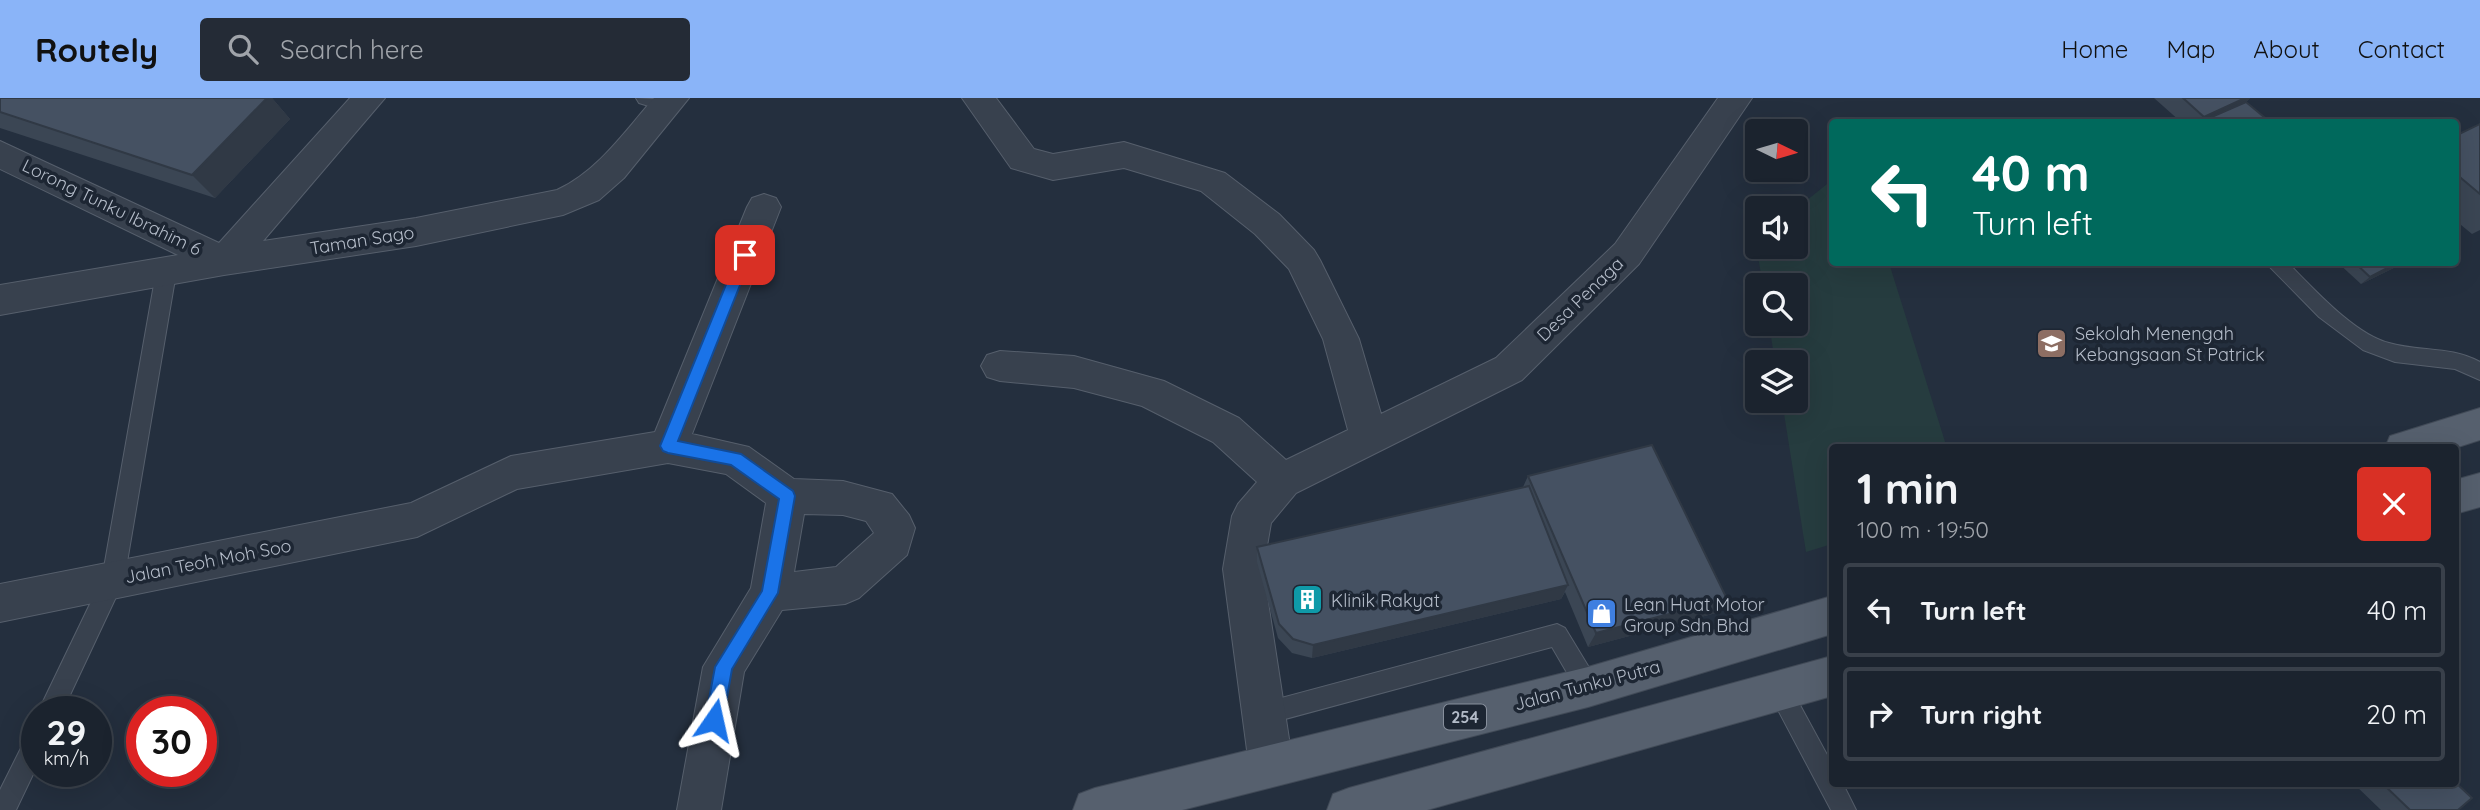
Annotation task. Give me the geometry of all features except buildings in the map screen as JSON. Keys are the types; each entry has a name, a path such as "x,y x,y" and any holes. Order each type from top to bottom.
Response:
{"main road":[{"path":"2417,444 2480,424"},
{"path":"2459,496 2480,491"},
{"name":"Jalan Tunku Putra","path":"1095,810 1588,687 1829,616"},
{"path":"1349,810 1435,799 1829,677"}],"street":[{"path":"224,261 369,98"},
{"path":"978,98 1023,159 1053,167 1124,155 1213,182 1267,224 1302,260 1341,339 1369,438"},
{"name":"Desa Penaga","path":"1282,481 1508,369 1627,254 1736,98"},
{"name":"Taman Sago","path":"0,300 224,261 416,232 563,202 587,191 611,169 662,100"},
{"name":"Lorong Tunku Ibrahim 6","path":"0,154 224,261"},
{"path":"668,446 764,207"},
{"path":"1000,366 1073,372 1151,392 1226,430 1282,481 1252,516 1242,569 1271,765"},
{"name":"Jalan Teoh Moh Soo","path":"0,603 417,519 511,473 668,446 735,458 787,496"},
{"path":"699,810 724,667 770,593 787,496 843,498 878,506 895,528 893,542 845,585 770,593"}],"lane":[{"path":"2279,266 2368,344 2397,353 2451,358 2480,372"},
{"path":"58,696 113,580 166,273"},
{"path":"1263,714 1557,635 1588,687"},
{"path":"1780,691 1829,782"},
{"path":"3,810 21,773"},
{"path":"1832,787 1844,810"}],"green space":[{"path":"1829,182 1829,266 1890,266 1946,444 1829,444 1829,545 1806,552 1784,413 1808,413 1808,350 1773,350 1771,336 1808,336 1808,273 1761,273 1758,259 1808,259 1808,199"}],"place":[{"name":"Sekolah Menengah Kebangsaan St Patrick","path":"2052,343"},
{"name":"Klinik Rakyat","path":"1308,600"},
{"name":"Lean Huat Motor Group Sdn Bhd","path":"1601,614"}],"route":[{"path":"714,720 724,667 770,593 787,496 735,458 668,446 745,255"}]}
